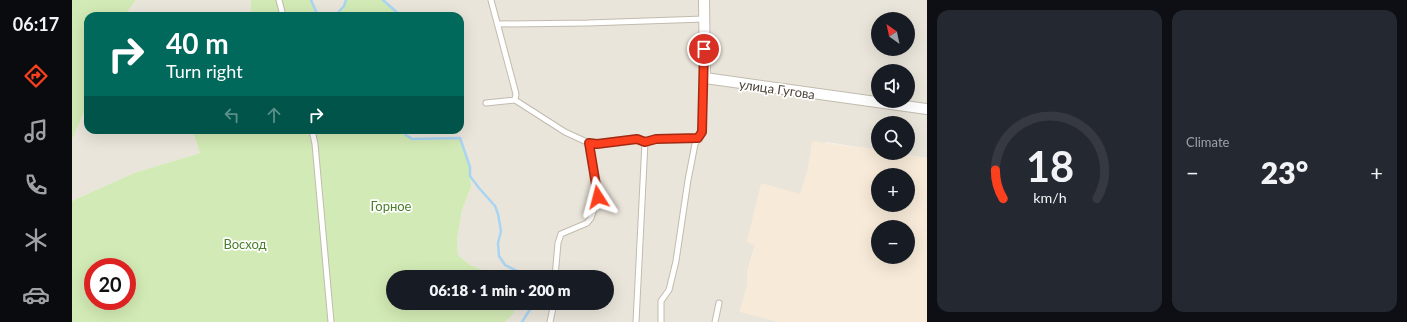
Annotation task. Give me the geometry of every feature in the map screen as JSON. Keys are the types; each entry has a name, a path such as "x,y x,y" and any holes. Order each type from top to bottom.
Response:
{"street":[{"path":"704,0 705,78"},
{"name":"улица Гугова","path":"705,78 927,109"}],"lane":[{"path":"279,0 282,12"},
{"path":"491,0 516,94 515,100"},
{"path":"498,24 704,19"},
{"path":"661,322 661,301 669,290 676,262 695,144 702,132 705,78"},
{"path":"486,103 515,100 565,132 589,143 597,144 637,139 645,142 656,139 698,138"},
{"path":"313,134 331,322"},
{"path":"636,322 645,142"},
{"path":"556,270 558,243 561,234 587,223 591,218 598,197 589,143"},
{"path":"715,322 719,303"},
{"path":"550,322 553,310"}],"shaded area":[{"path":"136,0 251,0 251,12 127,12"},
{"path":"311,0 346,0 344,6 339,12 316,12"},
{"path":"383,0 927,0 927,158 915,156 915,116 871,116 871,149 826,142 807,173 800,194 747,241 755,245 747,272 747,286 740,311 778,322 505,322 515,310 614,310 614,270 484,270 470,265 458,255 457,239 462,210 471,187 470,167 460,138 412,139 406,134 464,134 464,12 396,12"},
{"path":"84,112 84,134 193,134 200,153 134,173 72,201 72,140"},
{"path":"812,141 871,149 871,160 915,160 915,156 927,158 927,322 778,322 740,312 747,286 747,272 755,246 747,241 761,183 800,194 807,173"}],"green space":[{"path":"72,0 136,0 127,12 84,12 84,112 72,140"},
{"path":"251,0 311,0 316,12 251,12"},
{"path":"346,0 383,0 396,12 339,12 344,6"},
{"path":"193,134 406,134 412,139 460,138 470,167 471,187 462,210 457,239 458,255 470,265 484,270 386,270 386,310 515,310 505,322 72,322 72,201 134,173 200,153"}],"waterway":[{"path":"311,0 316,12"},
{"path":"339,12 344,6 346,0"},
{"path":"383,0 396,12"},
{"path":"406,134 412,139 460,138 470,167 470,176 495,206 498,214 501,231 498,243 499,256 505,265 515,270"},
{"path":"522,322 530,310"}],"route":[{"path":"598,197 589,143 597,144 637,139 645,142 656,139 698,138 702,132 705,78 704,49"}],"park label":[{"name":"Горное","path":"391,206"},
{"name":"Восход","path":"245,244"}]}
